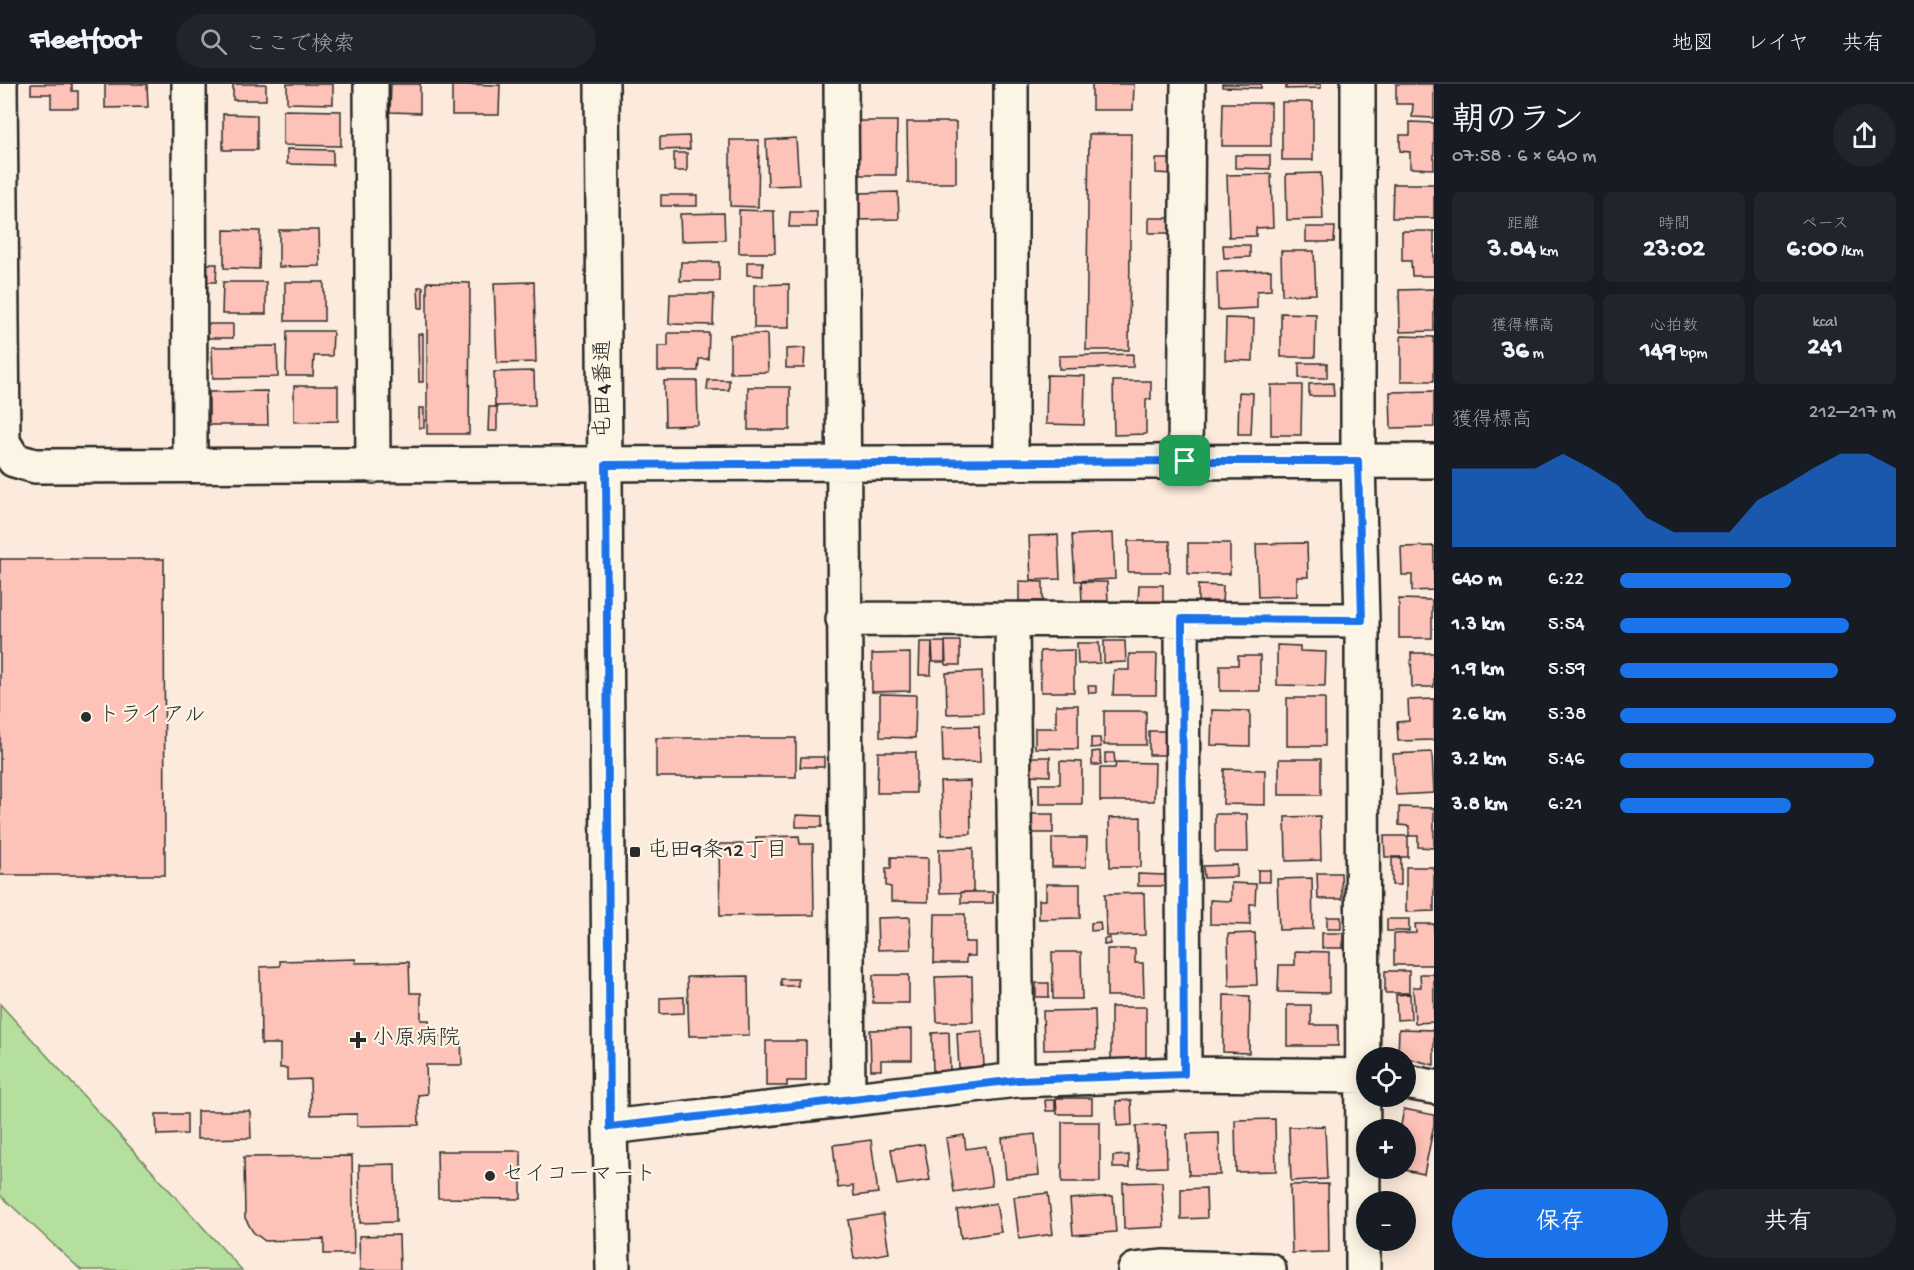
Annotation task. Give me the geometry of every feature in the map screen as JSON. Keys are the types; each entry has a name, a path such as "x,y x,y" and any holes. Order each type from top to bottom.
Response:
{"street":[{"path":"0,84 3,442 14,460 35,466 1434,460"},
{"path":"189,84 190,465"},
{"path":"371,84 373,466"},
{"name":"屯田4番通","path":"602,84 613,1270"},
{"path":"840,84 848,1099"},
{"path":"1011,84 1011,463"},
{"path":"1185,461 1188,84"},
{"path":"1358,84 1358,461 1362,620 1364,1047"},
{"path":"843,619 1362,620"},
{"path":"1182,619 1184,1074"},
{"path":"1012,620 1017,1080"},
{"path":"610,1127 1017,1080 1184,1074 1356,1075"},
{"path":"1416,1084 1434,1087"},
{"path":"1363,1270 1364,1107"},
{"path":"1135,1270 1164,1267 1269,1270"}],"green space":[{"path":"0,1004 242,1270 81,1270 0,1195"}],"building":[{"path":"31,84 72,84 72,91 78,91 78,108 51,108 51,94 31,94"},
{"path":"105,84 147,84 148,107 105,108"},
{"path":"233,84 266,84 266,100 233,100"},
{"path":"287,84 333,84 333,104 287,103"},
{"path":"391,84 420,84 420,113 390,112"},
{"path":"452,84 500,85 499,115 452,115"},
{"path":"1092,84 1134,84 1133,110 1092,110"},
{"path":"1222,84 1261,84 1261,88 1222,87"},
{"path":"1286,84 1321,84 1321,88 1286,89"},
{"path":"1396,84 1434,84 1434,118 1412,117 1413,104 1396,104"},
{"path":"1282,102 1313,102 1313,160 1282,160"},
{"path":"1223,103 1271,103 1271,146 1222,146"},
{"path":"283,110 341,111 341,146 283,145"},
{"path":"223,114 257,115 257,150 223,150"},
{"path":"859,121 897,121 896,175 859,175"},
{"path":"907,122 956,122 956,183 908,183"},
{"path":"1410,122 1434,123 1434,169 1410,168 1410,152 1400,151 1400,135 1410,135"},
{"path":"1089,134 1131,134 1129,350 1086,350"},
{"path":"689,136 690,149 660,150 660,137"},
{"path":"796,138 799,185 768,186 766,140"},
{"path":"730,140 759,140 758,207 730,206"},
{"path":"287,149 333,150 333,165 287,164"},
{"path":"674,153 687,153 687,171 674,171"},
{"path":"1235,155 1270,155 1270,169 1235,168"},
{"path":"1156,159 1174,159 1173,174 1156,173"},
{"path":"1321,173 1323,219 1287,220 1286,174"},
{"path":"1271,174 1273,227 1256,228 1256,236 1229,237 1227,175"},
{"path":"1393,184 1434,184 1434,218 1392,218"},
{"path":"898,192 899,219 859,220 858,193"},
{"path":"661,195 697,195 697,206 661,206"},
{"path":"739,210 774,211 775,253 739,253"},
{"path":"790,212 817,212 817,227 789,227"},
{"path":"724,213 725,240 681,241 680,214"},
{"path":"1149,218 1172,218 1171,233 1149,233"},
{"path":"1306,227 1335,227 1334,242 1306,242"},
{"path":"224,230 260,231 259,269 224,268"},
{"path":"279,230 319,230 320,266 279,267"},
{"path":"1402,231 1434,231 1434,276 1412,276 1411,261 1402,261"},
{"path":"1223,245 1250,245 1250,257 1224,258"},
{"path":"1281,251 1314,251 1316,294 1282,295"},
{"path":"681,262 719,262 719,281 680,281"},
{"path":"747,262 763,262 763,276 747,275"},
{"path":"206,264 217,264 216,282 206,282"},
{"path":"1271,270 1271,290 1257,291 1257,308 1218,310 1217,272"},
{"path":"223,282 266,282 266,314 222,314"},
{"path":"285,282 324,282 324,321 285,321"},
{"path":"427,282 470,283 469,434 427,434"},
{"path":"534,282 536,362 497,363 494,283"},
{"path":"789,284 789,328 754,328 754,285"},
{"path":"418,287 423,287 423,308 419,308"},
{"path":"1434,289 1434,331 1400,332 1399,290"},
{"path":"670,294 714,294 713,325 669,324"},
{"path":"1281,313 1316,314 1315,357 1281,357"},
{"path":"1226,318 1254,319 1253,361 1225,360"},
{"path":"207,324 233,324 233,338 208,338"},
{"path":"287,331 333,331 332,356 314,356 313,376 286,376"},
{"path":"668,333 709,333 708,359 699,359 698,371 658,371 658,346 668,346"},
{"path":"418,334 423,334 423,382 419,382"},
{"path":"767,334 768,372 730,373 730,335"},
{"path":"1401,336 1434,337 1434,381 1401,381"},
{"path":"277,346 278,377 213,378 212,347"},
{"path":"805,348 804,368 786,368 786,349"},
{"path":"1133,354 1133,367 1059,369 1059,356"},
{"path":"1299,363 1327,363 1327,378 1299,378"},
{"path":"534,371 535,405 495,406 494,372"},
{"path":"1047,375 1085,376 1084,425 1046,424"},
{"path":"708,380 729,380 729,390 707,390"},
{"path":"664,381 697,381 698,425 665,426"},
{"path":"1113,381 1151,381 1151,399 1146,399 1146,434 1114,435"},
{"path":"1333,383 1334,396 1309,396 1309,384"},
{"path":"1271,385 1302,385 1301,435 1271,435"},
{"path":"294,386 338,386 338,421 294,422"},
{"path":"748,387 790,387 790,430 748,430"},
{"path":"267,391 268,425 209,425 209,392"},
{"path":"1434,391 1434,427 1391,428 1390,392"},
{"path":"1239,392 1253,393 1251,434 1238,434"},
{"path":"489,407 497,407 497,431 488,431"},
{"path":"419,408 424,408 424,428 419,428"},
{"path":"1113,533 1115,579 1075,581 1072,535"},
{"path":"1058,535 1060,579 1031,580 1029,536"},
{"path":"1128,541 1170,541 1170,572 1128,572"},
{"path":"1188,543 1230,543 1230,574 1188,574"},
{"path":"1307,543 1308,577 1297,577 1297,596 1258,597 1256,544"},
{"path":"1434,546 1434,590 1412,591 1412,575 1402,575 1401,547"},
{"path":"0,559 164,559 165,875 0,875"},
{"path":"1019,581 1043,582 1043,601 1019,601"},
{"path":"1081,582 1107,582 1108,601 1082,601"},
{"path":"1139,585 1163,585 1163,603 1138,603"},
{"path":"1198,585 1223,586 1222,604 1198,603"},
{"path":"1399,599 1432,600 1432,638 1399,638"},
{"path":"945,641 960,641 960,665 946,665"},
{"path":"1104,641 1125,641 1126,662 1104,663"},
{"path":"920,642 932,642 931,675 919,675"},
{"path":"932,642 945,642 945,662 933,662"},
{"path":"1077,643 1099,643 1100,663 1078,664"},
{"path":"1277,645 1300,646 1300,651 1326,652 1325,686 1277,685"},
{"path":"1074,650 1074,692 1041,692 1040,651"},
{"path":"910,653 910,691 872,692 872,654"},
{"path":"1411,653 1434,653 1434,687 1412,687"},
{"path":"1129,654 1157,654 1156,695 1113,695 1114,670 1129,670"},
{"path":"1238,656 1260,656 1260,691 1220,691 1220,665 1238,665"},
{"path":"982,671 983,713 947,714 946,673"},
{"path":"1088,686 1096,686 1096,693 1089,693"},
{"path":"880,694 916,695 915,738 880,737"},
{"path":"1287,698 1325,698 1325,746 1287,746"},
{"path":"1434,699 1434,740 1398,741 1397,722 1409,721 1408,700"},
{"path":"1056,705 1078,705 1078,749 1035,748 1035,728 1056,728"},
{"path":"1212,710 1250,711 1250,746 1211,745"},
{"path":"1104,711 1146,711 1146,745 1104,745"},
{"path":"979,726 980,762 943,763 942,727"},
{"path":"1149,731 1169,731 1168,755 1149,755"},
{"path":"656,738 796,738 796,777 656,777"},
{"path":"1091,738 1100,738 1101,747 1091,748"},
{"path":"1100,751 1101,765 1092,765 1092,752"},
{"path":"878,752 916,752 916,793 877,793"},
{"path":"1432,752 1434,793 1396,795 1393,754"},
{"path":"1105,753 1114,753 1115,763 1105,763"},
{"path":"801,757 824,757 824,767 800,767"},
{"path":"1028,757 1050,757 1050,776 1028,775"},
{"path":"1279,759 1321,759 1321,795 1279,795"},
{"path":"1060,761 1082,762 1082,804 1039,804 1039,784 1060,784"},
{"path":"1116,762 1155,763 1154,801 1100,801 1100,768 1115,768"},
{"path":"1224,769 1265,770 1265,805 1223,804"},
{"path":"970,781 971,834 942,835 940,782"},
{"path":"1399,807 1434,808 1434,848 1418,847 1418,836 1409,836 1409,826 1399,825"},
{"path":"1030,814 1053,814 1053,833 1030,833"},
{"path":"1215,814 1247,814 1248,852 1215,852"},
{"path":"796,815 822,816 822,827 796,827"},
{"path":"1320,816 1321,860 1286,861 1285,817"},
{"path":"1141,817 1141,867 1110,867 1109,818"},
{"path":"799,836 800,844 813,844 814,915 720,916 719,844 756,844 756,837"},
{"path":"1384,836 1408,836 1408,857 1385,857"},
{"path":"1052,838 1087,838 1086,867 1052,867"},
{"path":"973,848 973,892 940,893 939,849"},
{"path":"891,857 928,858 928,902 891,901 891,887 886,886 886,868 891,868"},
{"path":"1392,858 1401,858 1401,885 1392,885"},
{"path":"1237,865 1237,877 1204,878 1203,866"},
{"path":"1406,867 1434,867 1434,911 1406,912"},
{"path":"1258,870 1270,870 1270,882 1258,882"},
{"path":"1317,873 1341,873 1342,899 1318,899"},
{"path":"1138,874 1165,875 1165,886 1138,886"},
{"path":"1312,878 1313,929 1279,930 1277,879"},
{"path":"1231,883 1256,884 1255,904 1250,904 1250,925 1210,924 1210,900 1231,901"},
{"path":"1046,884 1080,884 1080,918 1039,919 1039,900 1046,900"},
{"path":"961,892 993,892 993,903 961,903"},
{"path":"1144,893 1145,935 1106,936 1105,894"},
{"path":"935,914 965,914 965,942 975,942 975,956 966,956 966,963 934,963"},
{"path":"910,917 911,949 878,950 877,918"},
{"path":"1327,917 1341,917 1341,929 1327,929"},
{"path":"1387,919 1409,919 1409,931 1387,931"},
{"path":"1100,922 1101,930 1091,931 1091,923"},
{"path":"1415,924 1434,924 1434,965 1394,965 1394,934 1416,933"},
{"path":"1255,933 1257,985 1229,986 1228,934"},
{"path":"1322,933 1343,933 1343,948 1322,948"},
{"path":"1110,938 1110,944 1104,945 1104,939"},
{"path":"1107,949 1135,949 1135,963 1143,963 1144,996 1107,996"},
{"path":"1295,951 1329,952 1329,993 1278,992 1279,965 1295,965"},
{"path":"1052,952 1081,952 1082,999 1053,999"},
{"path":"356,959 355,963 409,962 410,993 421,993 421,1020 429,1020 430,1037 461,1036 462,1065 426,1065 427,1094 418,1095 419,1125 357,1126 357,1114 311,1115 310,1079 287,1080 287,1068 280,1068 280,1044 261,1044 260,967 280,966 280,961"},
{"path":"1385,971 1409,971 1409,993 1385,993"},
{"path":"1420,974 1434,974 1434,1022 1415,1023 1413,987 1421,987"},
{"path":"873,975 909,975 909,1003 873,1003"},
{"path":"748,976 749,1035 689,1036 687,977"},
{"path":"972,976 973,1022 937,1022 935,977"},
{"path":"781,979 798,979 798,986 781,986"},
{"path":"1036,983 1049,983 1049,997 1036,997"},
{"path":"1410,994 1411,1019 1397,1020 1396,995"},
{"path":"1224,995 1250,996 1249,1053 1223,1052"},
{"path":"684,997 684,1013 660,1014 660,998"},
{"path":"1287,1005 1311,1005 1311,1025 1338,1025 1338,1046 1287,1046"},
{"path":"1111,1007 1146,1007 1146,1060 1111,1060"},
{"path":"1095,1010 1096,1049 1044,1050 1043,1011"},
{"path":"912,1029 912,1060 881,1060 881,1070 871,1070 870,1030"},
{"path":"1399,1029 1434,1030 1434,1065 1416,1060 1416,1047 1398,1047"},
{"path":"982,1031 984,1066 959,1068 957,1033"},
{"path":"949,1032 950,1071 933,1071 932,1033"},
{"path":"766,1041 806,1041 806,1081 787,1081 787,1086 766,1086"},
{"path":"1056,1098 1092,1098 1092,1114 1057,1114"},
{"path":"1045,1100 1055,1100 1055,1111 1046,1111"},
{"path":"1131,1100 1132,1125 1117,1126 1116,1101"},
{"path":"1404,1109 1434,1115 1424,1174 1416,1172 1416,1119 1402,1119"},
{"path":"197,1111 250,1111 251,1138 197,1139"},
{"path":"156,1114 187,1114 187,1134 157,1135"},
{"path":"1275,1119 1276,1171 1236,1172 1235,1120"},
{"path":"1062,1122 1100,1122 1100,1182 1062,1182"},
{"path":"1166,1125 1167,1167 1138,1168 1136,1126"},
{"path":"1325,1126 1327,1179 1291,1181 1289,1127"},
{"path":"1219,1133 1220,1175 1189,1175 1187,1134"},
{"path":"1035,1134 1039,1175 1006,1178 1002,1138"},
{"path":"964,1135 966,1149 986,1146 992,1186 954,1192 946,1138"},
{"path":"871,1140 878,1193 854,1196 853,1186 838,1188 833,1145"},
{"path":"924,1144 930,1180 897,1185 891,1149"},
{"path":"437,1151 521,1151 521,1199 438,1198"},
{"path":"1129,1155 1129,1168 1113,1168 1113,1156"},
{"path":"352,1156 354,1254 324,1254 324,1239 265,1241 253,1232 245,1218 244,1157"},
{"path":"395,1164 396,1222 360,1223 359,1165"},
{"path":"1162,1182 1164,1227 1124,1229 1123,1183"},
{"path":"1328,1184 1329,1252 1292,1253 1290,1185"},
{"path":"1206,1188 1207,1218 1181,1219 1181,1189"},
{"path":"1048,1193 1053,1234 1019,1239 1014,1197"},
{"path":"1113,1196 1116,1232 1073,1235 1070,1199"},
{"path":"996,1203 1001,1232 961,1238 957,1210"},
{"path":"883,1214 889,1253 854,1259 848,1220"},
{"path":"399,1235 400,1270 360,1270 359,1236"}],"place":[{"name":"トライアル","path":"86,717"},
{"name":"屯田9条12丁目","path":"635,852"},
{"name":"小原病院","path":"358,1040"},
{"name":"セイコーマート","path":"490,1176"}],"route":[{"path":"1185,461 1358,461 1362,620 1182,619 1184,1074 1017,1080 610,1127 606,465 1185,461"}]}
